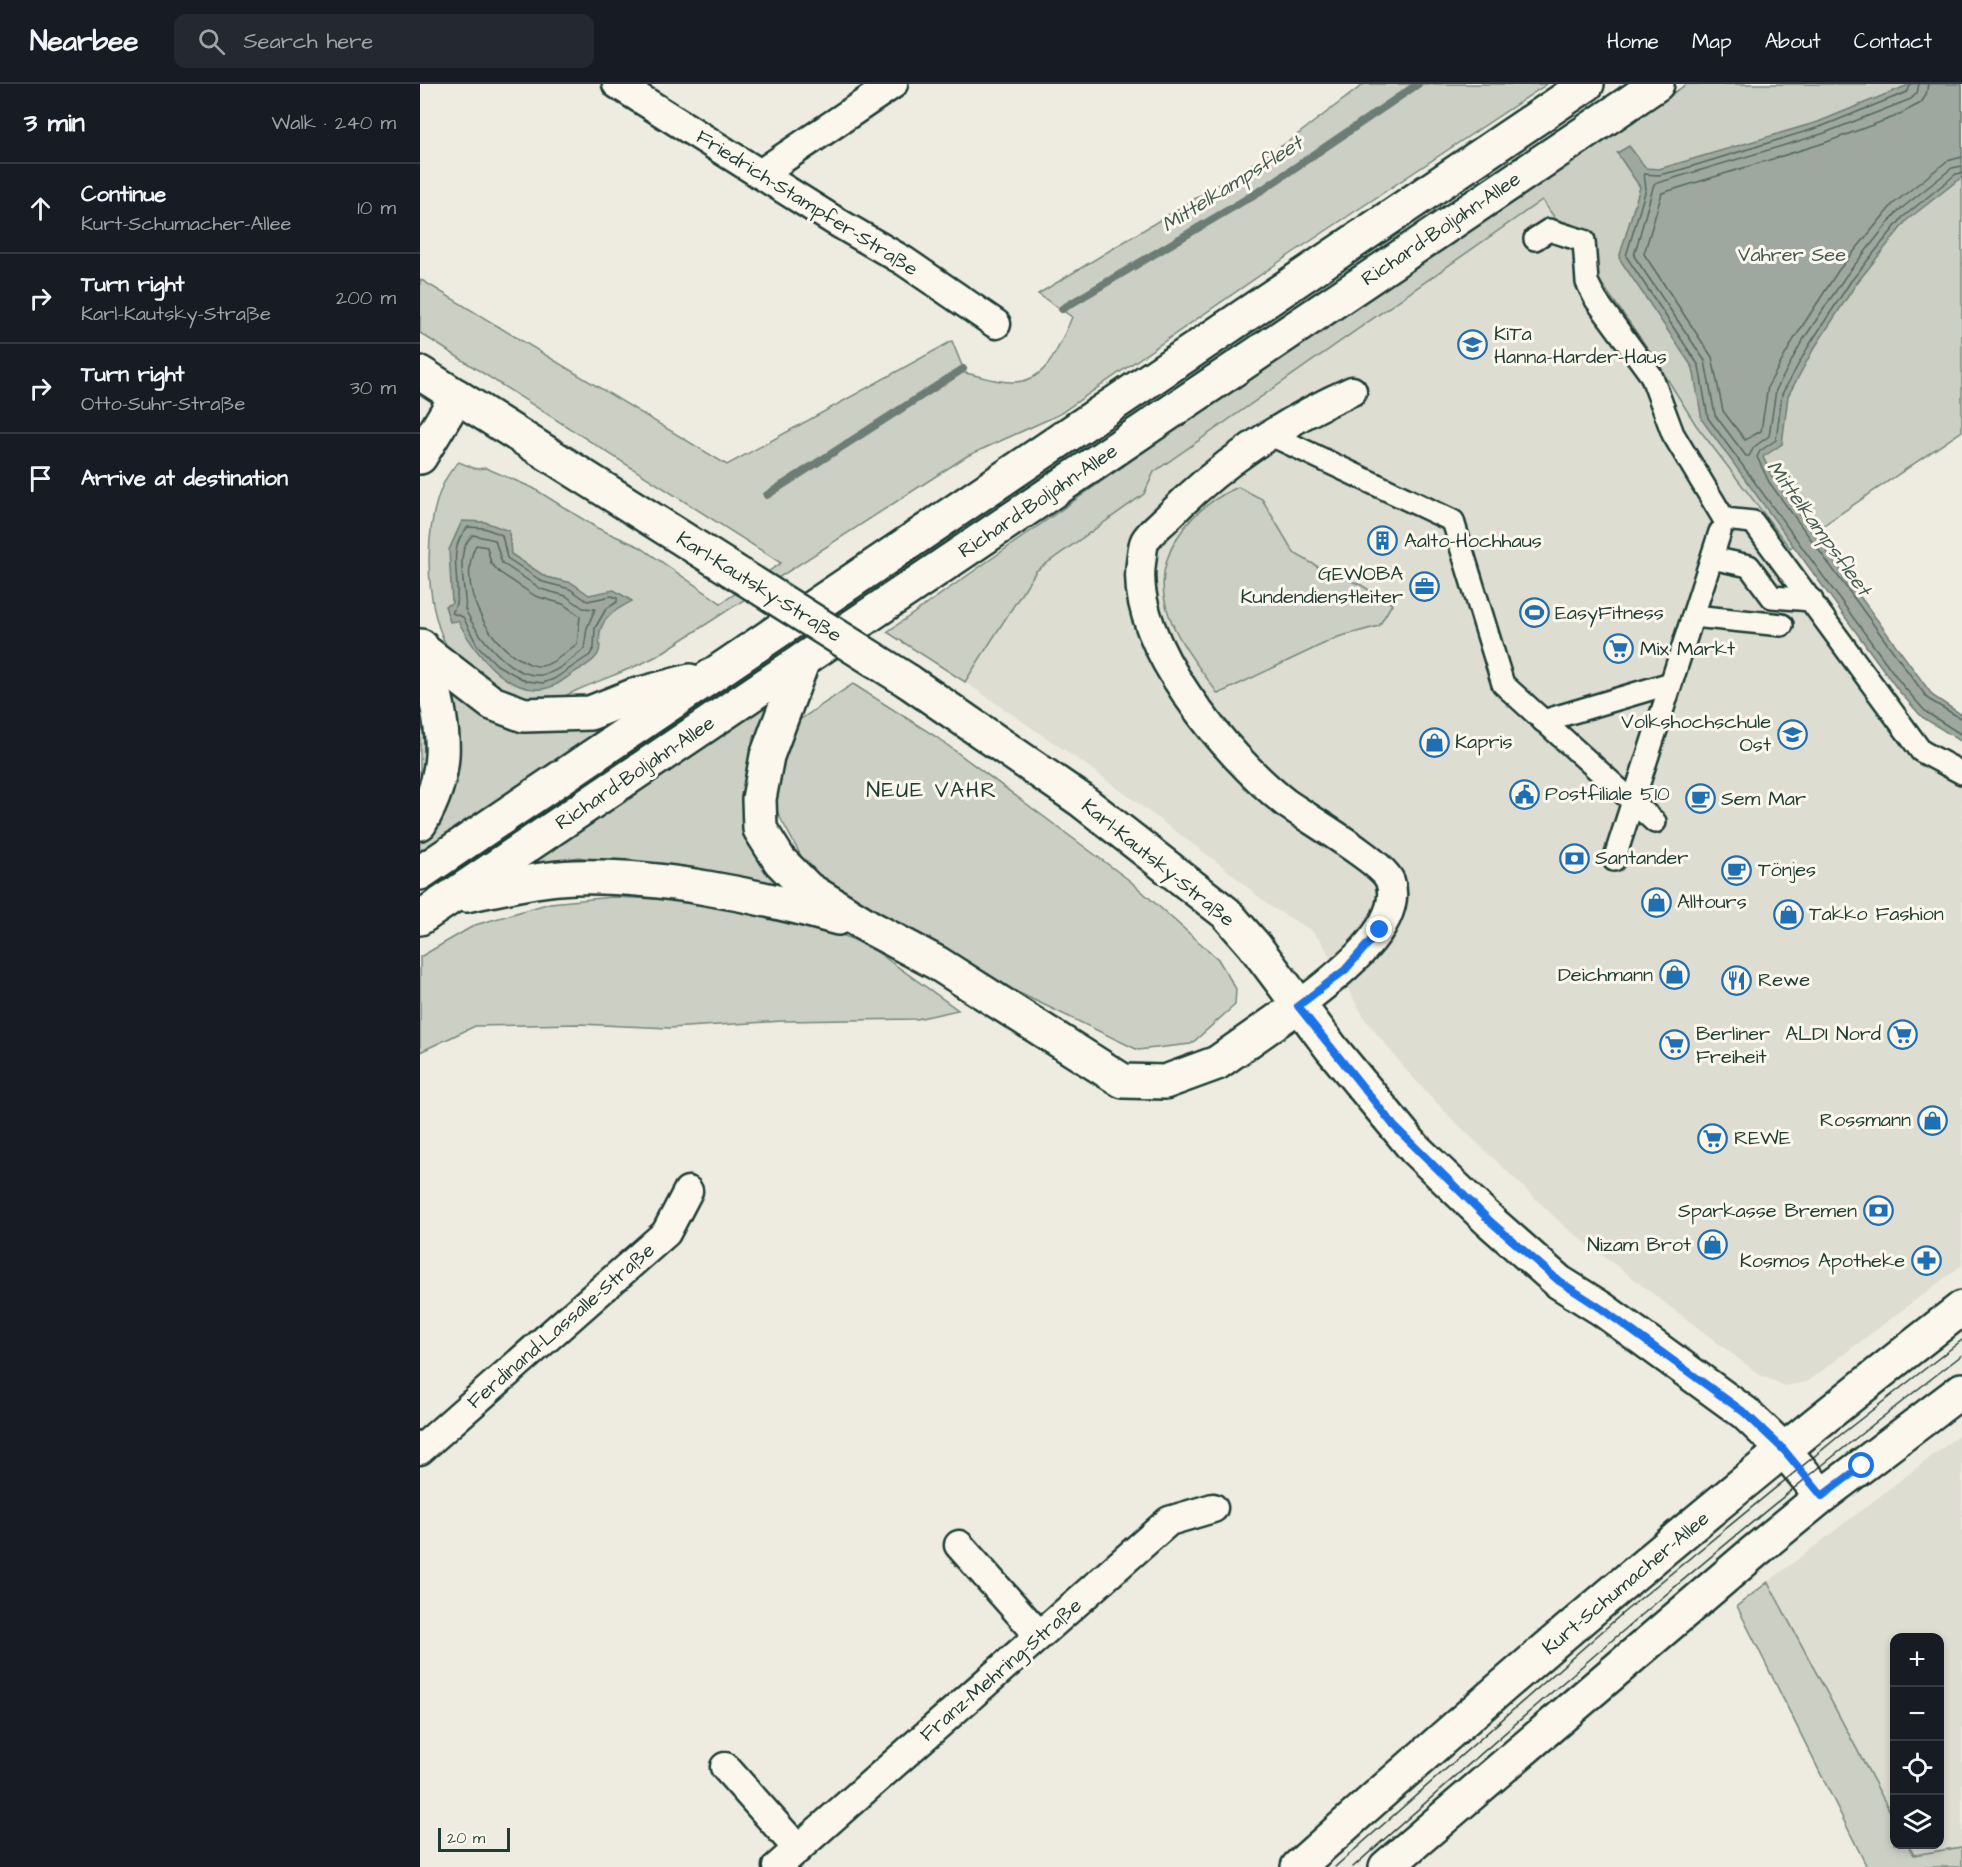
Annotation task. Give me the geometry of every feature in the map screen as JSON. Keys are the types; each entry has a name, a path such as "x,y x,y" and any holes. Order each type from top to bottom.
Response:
{"main road":[{"name":"Richard-Boljahn-Allee","path":"420,873 1587,84"},
{"name":"Richard-Boljahn-Allee","path":"420,918 1656,84"},
{"name":"Karl-Kautsky-Straße","path":"420,373 908,681 1081,800 1226,913 1254,945 1298,1006 1394,1126 1491,1222 1559,1281 1602,1309 1745,1413 1784,1450 1822,1496"},
{"path":"420,457 457,396"},
{"path":"422,647 492,703 524,715 590,713 633,696 712,675"},
{"path":"420,823 429,807 438,780 444,745 438,705 422,647"},
{"path":"802,660 767,756 759,798 760,829 780,861 808,889 871,928 937,963 1123,1081 1165,1082 1217,1063 1298,1006"},
{"path":"449,899 538,880 574,877 613,878 696,888 807,910 871,928"},
{"name":"Kurt-Schumacher-Allee","path":"1298,1867 1608,1596 1784,1450 1962,1308"},
{"path":"1386,1867 1484,1781 1822,1496 1962,1390"}],"street":[{"name":"Friedrich-Stampfer-Straße","path":"617,84 904,261 996,324"},
{"path":"760,174 893,84"},
{"path":"1534,240 1549,230 1584,241 1587,282 1596,300 1651,375 1672,434 1724,519 1753,522 1921,751 1962,773"},
{"path":"1298,1006 1345,970 1380,930 1391,903 1390,881 1379,866 1286,802 1238,759 1201,713 1153,638 1139,582 1145,541 1199,485 1305,412 1352,391"},
{"path":"1271,435 1453,521 1503,684 1655,822"},
{"path":"1614,860 1720,532"},
{"path":"1712,558 1749,566 1772,597 1812,600"},
{"path":"1693,616 1782,625"},
{"path":"1543,721 1671,683"},
{"name":"Ferdinand-Lassalle-Straße","path":"420,1450 666,1233 688,1191"},
{"name":"Franz-Mehring-Straße","path":"725,1767 787,1858 1169,1521 1213,1508"},
{"path":"959,1545 1039,1635"}],"shaded area":[{"path":"1543,200 1651,353 1696,425 1790,548 1930,746 1960,761 1962,791 1962,1265 1807,1382 1785,1386 1760,1375 1564,1226 1451,1118 1407,1071 1365,1019 1321,941 1311,930 1271,907 1221,865 1089,767 965,682 1036,571 1144,494 1154,472"},
{"path":"1962,1433 1962,1847 1913,1855 1910,1849 1944,1849 1944,1633 1890,1633 1890,1811 1768,1582"}],"green space":[{"path":"1364,84 1547,84 1279,262 1058,415 967,456 657,656 572,692 545,707 521,702 508,696 454,657 443,638 435,614 430,586 429,556 431,528 437,501 446,478 459,462 476,469 486,468 533,488 597,528 640,547 721,603 781,563 420,333 420,279 727,465 952,341 965,373 1012,382 1024,381 1035,376 1051,360 1072,317 1038,294 1285,144"},
{"name":"Vahrer See","path":"1687,84 1962,84 1962,431 1790,548 1696,425 1651,353 1542,200 1154,472 1144,494 1036,571 965,682 887,632 1266,366"},
{"path":"1238,487 1262,499 1294,553 1320,568 1361,585 1392,604 1379,626 1338,637 1218,694 1184,646 1173,626 1164,594 1164,574 1168,556 1177,538 1189,522 1203,508"},
{"path":"435,673 454,686 612,721 614,726 420,856 420,844 441,806"},
{"path":"853,684 935,736 1129,880 1218,959 1236,989 1235,1005 1191,1044 1138,1050 1011,989 872,914 806,865 769,797 795,723"},
{"path":"420,693 432,748 420,803"},
{"path":"767,699 769,710 756,756 783,885 670,876 579,857 539,863 536,859"},
{"path":"612,897 727,902 817,924 870,947 958,1010 917,1019 783,1021 670,1028 579,1024 475,1026 420,1052 420,957 475,925 550,903"},
{"path":"1768,1582 1890,1811 1890,1849 1910,1849 1914,1855 1962,1847 1962,1867 1867,1867 1737,1606"}],"water":[{"name":"Vahrer See","path":"1911,84 1962,84 1962,177 1907,220 1856,284 1813,350 1788,396 1782,444 1763,457 1773,478 1933,696 1962,715 1962,742 1922,717 1898,690 1702,420 1693,368 1619,258 1640,187 1617,153 1629,146 1646,168 1659,169 1818,122"},
{"path":"462,521 485,522 509,531 511,554 546,577 572,583 589,595 614,590 632,601 612,613 604,621 600,632 599,652 593,660 558,683 543,689 516,684 492,668 473,645 458,621 450,622 445,606 452,603 449,550"}],"waterway":[{"name":"Mittelkampsfleet","path":"1062,309 1265,188 1418,84"},
{"name":"Mittelkampsfleet","path":"767,495 963,369"}],"tram line":[{"path":"1335,1867 1624,1612 1839,1436 1962,1340"},
{"path":"1353,1867 1729,1542 1883,1416 1962,1355"}],"place":[{"name":"KiTa Hanna-Harder-Haus","path":"1473,345"},
{"name":"Aalto-Hochhaus","path":"1383,541"},
{"name":"GEWOBA Kundendienstleiter","path":"1424,586"},
{"name":"EasyFitness","path":"1534,613"},
{"name":"Mix Markt","path":"1619,649"},
{"name":"Volkshochschule Ost","path":"1792,734"},
{"name":"Kapris","path":"1434,742"},
{"name":"Postfiliale 510","path":"1524,794"},
{"name":"Sem Mar","path":"1700,799"},
{"name":"Santander","path":"1574,858"},
{"name":"Tönjes","path":"1737,870"},
{"name":"Alltours","path":"1656,902"},
{"name":"Takko Fashion","path":"1788,914"},
{"name":"Deichmann","path":"1674,975"},
{"name":"Rewe","path":"1737,980"},
{"name":"ALDI Nord","path":"1902,1034"},
{"name":"Berliner Freiheit","path":"1675,1045"},
{"name":"Rossmann","path":"1932,1120"},
{"name":"REWE","path":"1713,1138"},
{"name":"Sparkasse Bremen","path":"1878,1211"},
{"name":"Nizam Brot","path":"1712,1245"},
{"name":"Kosmos Apotheke","path":"1926,1261"}],"district":[{"name":"NEUE VAHR","path":"932,790"}],"route":[{"path":"1380,930 1345,970 1298,1006 1394,1126 1491,1222 1559,1281 1602,1309 1745,1413 1784,1450 1822,1496 1862,1466"}]}
